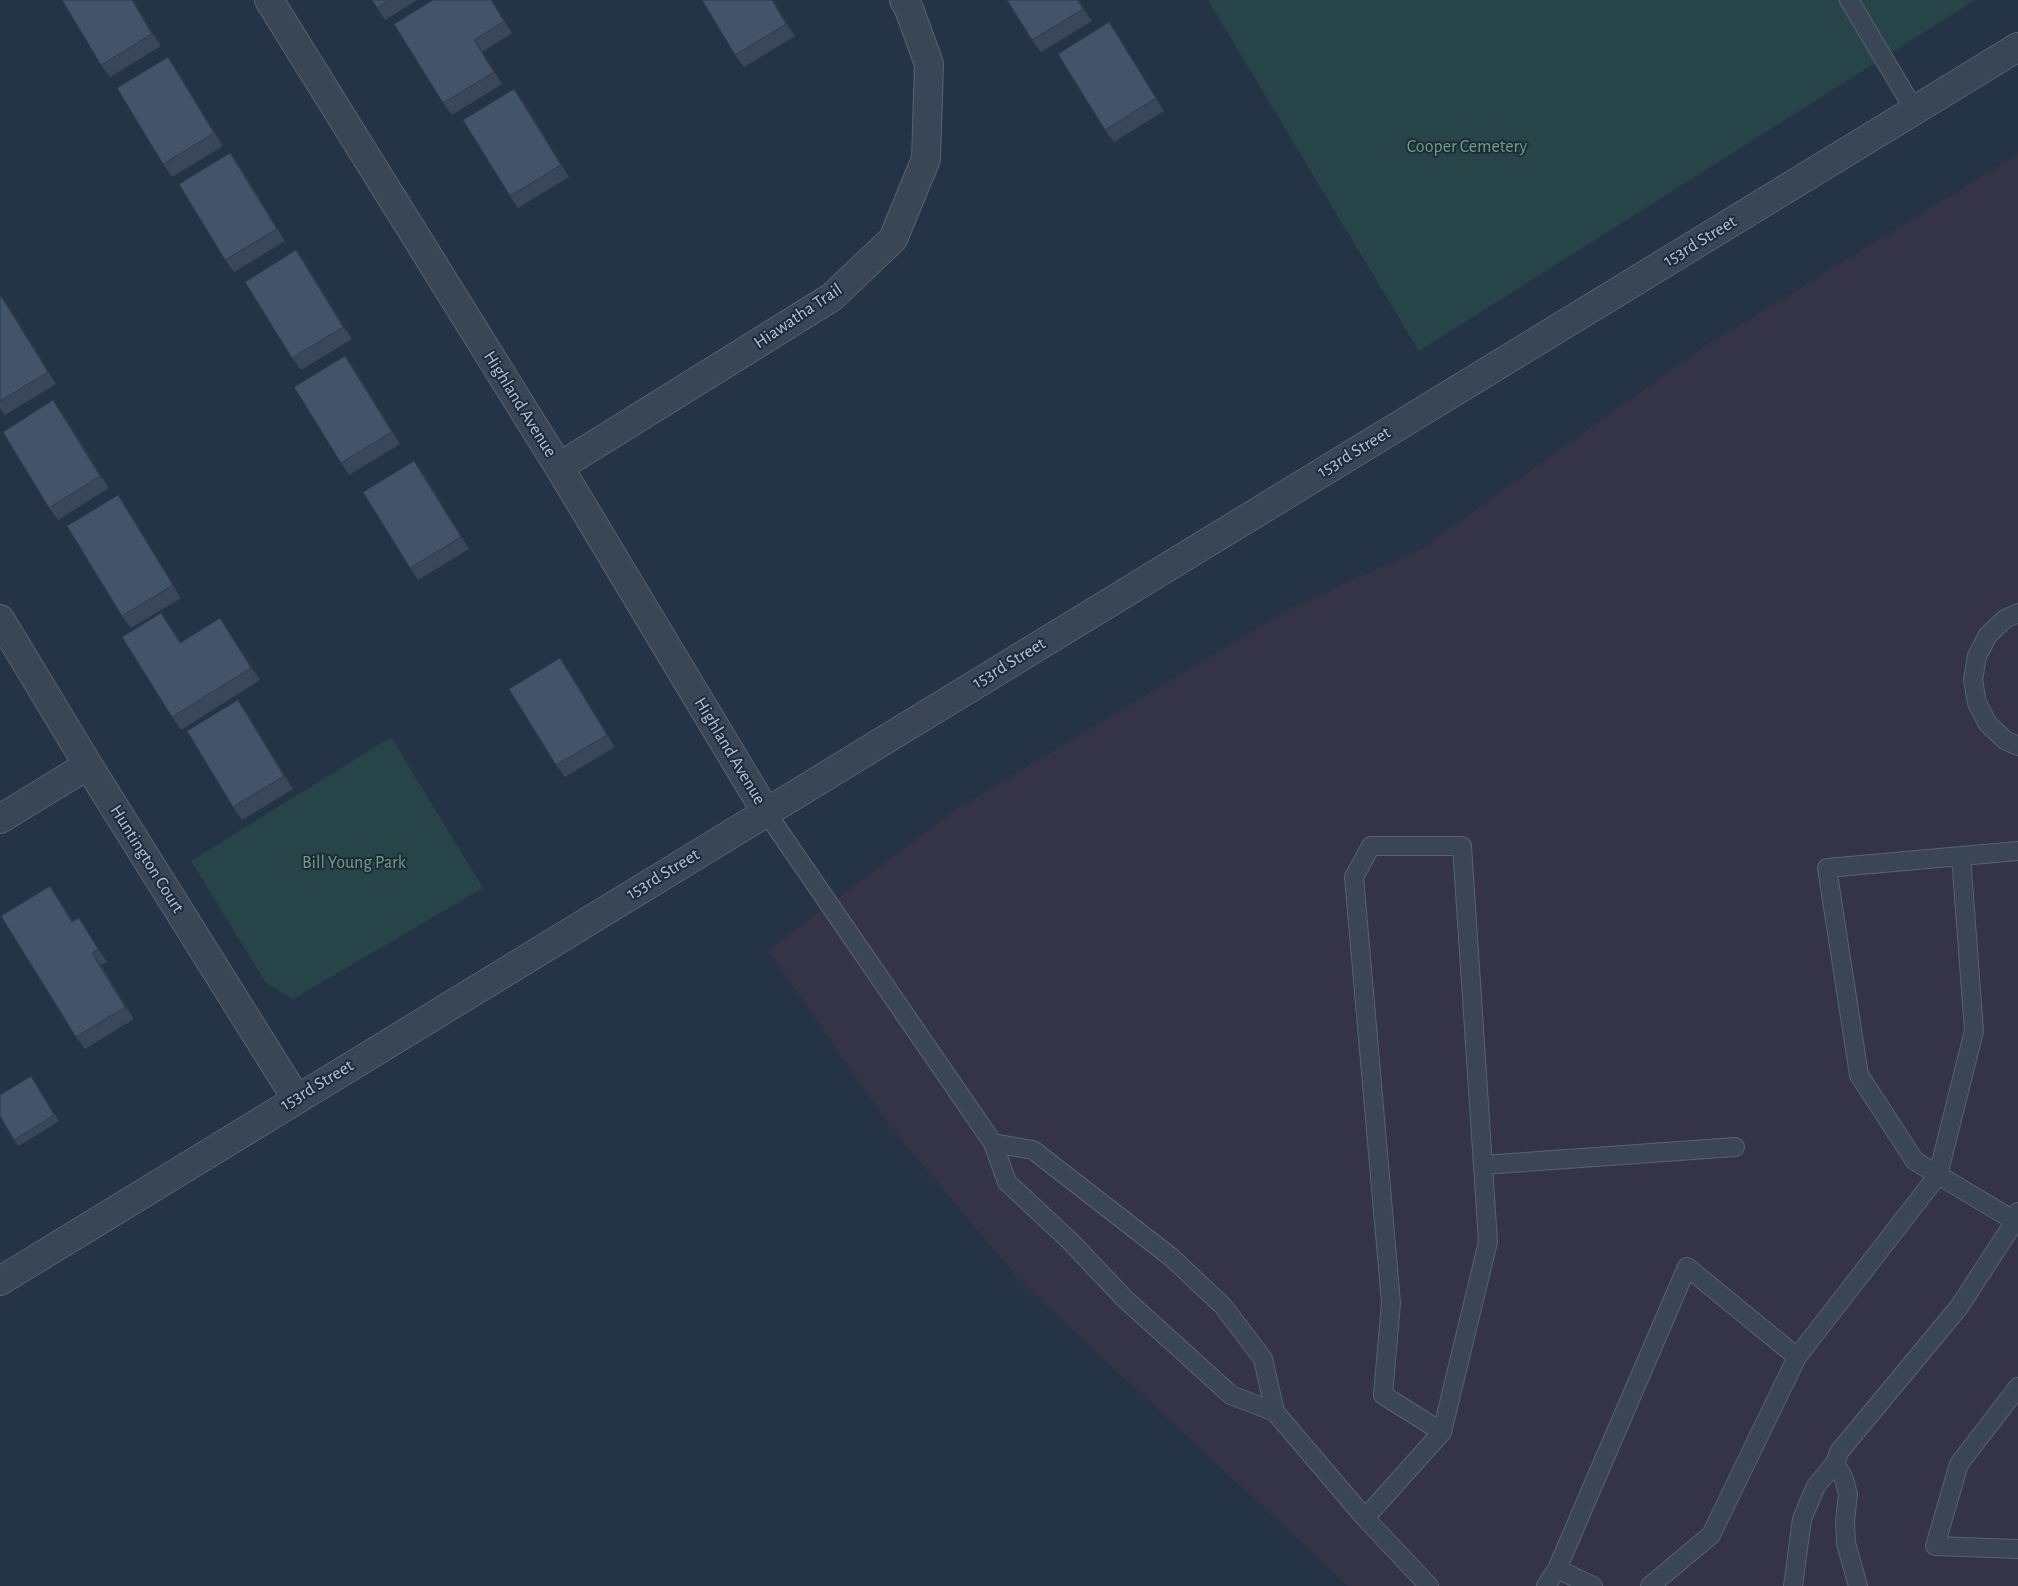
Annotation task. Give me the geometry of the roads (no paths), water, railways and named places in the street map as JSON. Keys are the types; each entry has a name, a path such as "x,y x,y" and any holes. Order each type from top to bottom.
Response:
{"street":[{"name":"Highland Avenue","path":"269,0 559,467 766,812"},
{"name":"Hiawatha Trail","path":"559,467 832,297 893,239 926,159 929,64 910,9 904,0"},
{"name":"153rd Street","path":"0,1280 2018,47"},
{"name":"Huntington Court","path":"0,619 88,765 296,1098"},
{"path":"0,819 88,765"}],"lane":[{"path":"1849,0 1914,111"},
{"path":"2018,613 2005,619 1988,635 1977,656 1973,680 1977,703 1988,724 2005,740 2018,746"},
{"path":"766,812 993,1144 1007,1182 1070,1242 1125,1299 1231,1395 1275,1412"},
{"path":"1365,1518 1442,1432 1488,1242 1462,846 1371,846 1354,877 1390,1303 1382,1395 1442,1432"},
{"path":"1793,1586 1802,1520 1816,1486 1835,1463 1839,1452 1959,1307 2017,1218 1915,1161 1859,1075 1827,868 2018,851"},
{"path":"1650,1586 1711,1535 1797,1357 1938,1175 1974,1031 1961,856"},
{"path":"993,1144 1033,1150 1171,1257 1223,1306 1263,1359 1275,1412 1365,1518 1428,1586"},
{"path":"1483,1165 1735,1148"},
{"path":"1546,1586 1557,1569 1687,1267 1797,1357"},
{"path":"2018,1387 1959,1464 1935,1546 2018,1549"},
{"path":"1835,1463 1844,1479 1848,1494 1845,1521 1846,1543 1858,1586"},
{"path":"1557,1569 1593,1586"}],"park label":[{"name":"Cooper Cemetery","path":"1467,147"},
{"name":"Bill Young Park","path":"354,863"}]}
